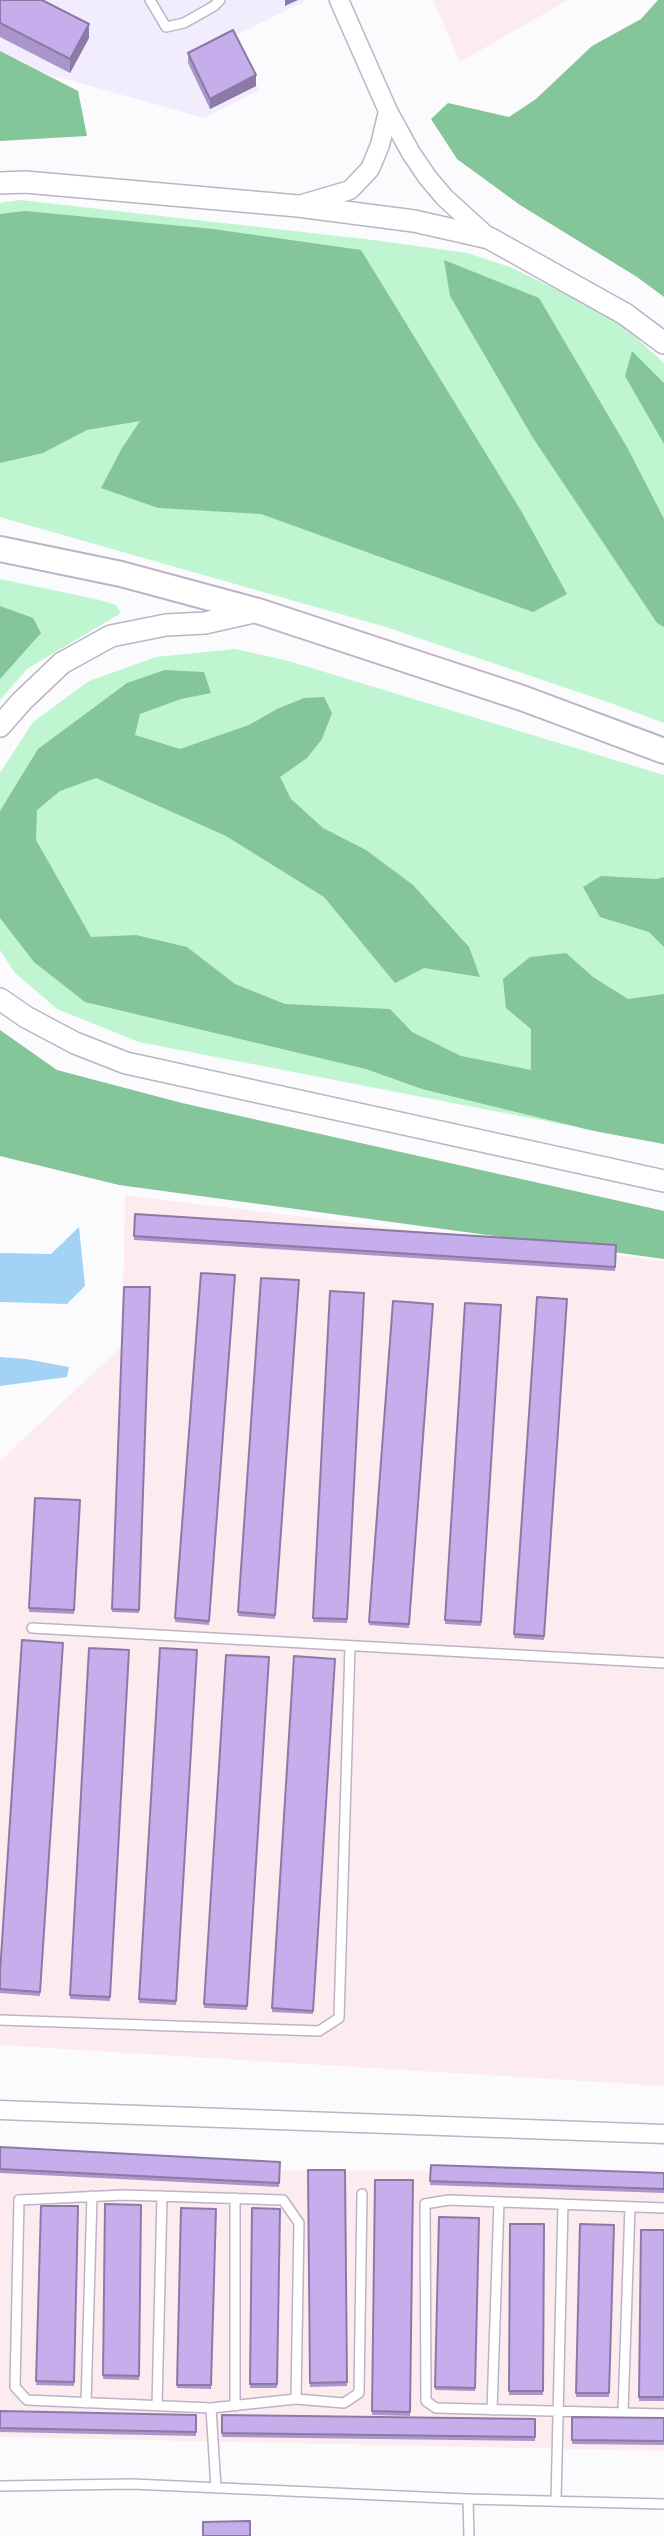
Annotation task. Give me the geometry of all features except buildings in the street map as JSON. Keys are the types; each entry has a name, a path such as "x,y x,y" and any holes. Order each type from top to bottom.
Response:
{"main road":[{"path":"6,549 121,575 258,611 522,698 664,751"}],"street":[{"path":"339,0 387,111 428,178 459,212 489,239 625,314 664,343"},
{"path":"298,206 350,190 370,169 380,145 387,111"},
{"path":"0,183 39,183 298,206 414,221 489,239"},
{"path":"0,726 62,663 111,636 166,625 205,623 258,611"},
{"path":"0,981 26,1017"},
{"path":"0,999 26,1017 75,1043 126,1063 664,1181"},
{"path":"0,2110 664,2134"}],"lane":[{"path":"150,0 166,26 184,23 220,0"},
{"path":"32,1628 664,1663"},
{"path":"0,2020 319,2031 339,2018 349,1646"},
{"path":"296,2399 299,2223 283,2200 92,2196 19,2200 15,2387 27,2400 211,2408 296,2399 344,2403 359,2393 362,2194"},
{"path":"86,2403 92,2196"},
{"path":"157,2406 162,2196"},
{"path":"235,2198 235,2406"},
{"path":"664,2208 449,2200 425,2204 426,2401 436,2408 664,2414"},
{"path":"492,2410 499,2202"},
{"path":"556,2501 563,2204"},
{"path":"623,2412 630,2207"},
{"path":"211,2408 216,2488"},
{"path":"0,2486 132,2484 468,2499 664,2504"},
{"path":"468,2499 469,2536"}],"shaded area":[{"path":"0,0 307,0 232,37 259,90 204,118 41,72 0,51"},
{"path":"433,0 568,0 460,62"},
{"path":"125,1195 664,1261 664,2086 0,2045 0,1461 122,1346"},
{"path":"0,2158 274,2170 664,2173 664,2451 0,2437"}],"green space":[{"path":"658,0 664,0 664,297 637,277 520,205 457,159 431,119 448,103 509,117 536,99 592,46 641,19"},
{"path":"0,51 78,91 87,136 0,141"},
{"path":"20,200 467,253 510,267 612,316 664,363 664,723 386,627 0,517 0,203"},
{"path":"25,211 213,229 361,250 523,514 567,594 533,612 261,514 158,508 101,488 140,421 87,430 43,453 0,463 0,214"},
{"path":"444,260 539,298 628,449 664,519 664,627 657,623 533,438 450,296"},
{"path":"632,351 664,383 664,444 625,376"},
{"path":"0,579 100,600 116,605 121,613 27,669 0,700"},
{"path":"0,606 33,618 41,633 0,679"},
{"path":"235,649 285,660 664,775 664,1144 139,1042 57,1009 15,973 0,950 0,773 33,722 89,681 156,657"},
{"path":"165,670 204,672 211,693 181,699 140,714 135,735 180,749 249,725 304,698 324,697 332,713 322,739 307,758 280,777 291,799 323,828 366,850 413,885 469,947 480,977 424,968 395,983 324,897 226,836 96,778 60,791 37,810 36,840 91,937 136,935 187,947 235,984 285,1004 390,1009 412,1032 461,1056 531,1070 531,1029 506,1008 503,979 530,957 566,953 593,977 628,999 664,994 664,1144 594,1131 422,1089 366,1069 85,1002 34,962 0,918 0,811 38,749 127,683"},
{"path":"601,876 657,879 664,877 664,947 649,932 600,917 583,887"},
{"path":"0,1030 57,1070 182,1103 664,1211 664,1259 119,1185 0,1156"}],"water":[{"path":"79,1227 85,1286 67,1304 0,1302 0,1253 51,1254"},
{"path":"0,1357 69,1367 67,1377 0,1386"}]}
